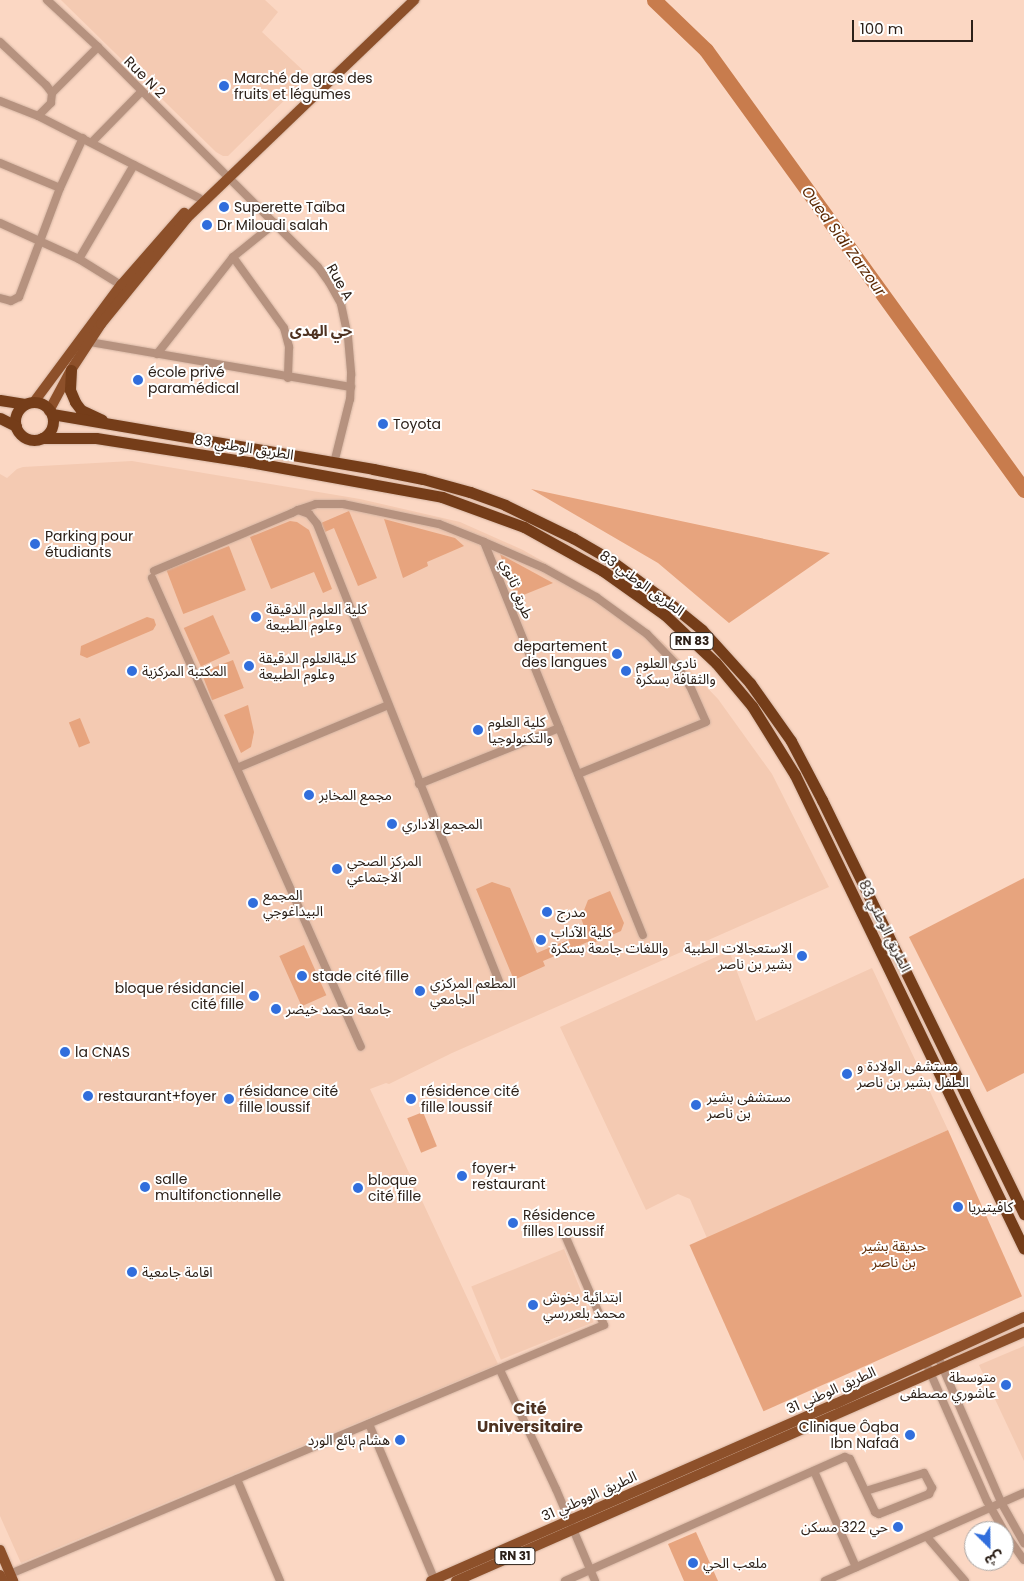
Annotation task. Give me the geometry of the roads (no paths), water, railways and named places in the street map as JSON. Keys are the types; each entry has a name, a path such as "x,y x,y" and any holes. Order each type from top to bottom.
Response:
{"highway":[{"path":"71,370 70,390 75,402 81,410 108,423"},
{"path":"0,400 44,404 51,412 52,425 42,438 33,439 24,437 16,426 0,418"},
{"path":"16,426 17,412 30,403"},
{"name":"الطريق الوطني 83","path":"51,412 74,420 108,423 423,479 470,492 542,522 606,557 643,583 708,637 750,683 795,749 1019,1192 1024,1214"},
{"name":"الطريق الوطني 83","path":"42,438 96,438 250,462 442,497 524,527 603,571 665,615 716,663 752,706 794,775 1024,1249"}],"main road":[{"path":"51,412 71,370 158,251 226,175 407,0"},
{"path":"30,403 162,235 199,198 414,0"},
{"name":"الطريق الوطني 31","path":"758,1438 938,1358 1024,1316"},
{"name":"RN 31","path":"456,1581 1024,1332"},
{"name":"الطريق الووطني 31","path":"433,1580 758,1438"},
{"path":"0,1550 5,1578"}],"street":[{"name":"Rue N 2","path":"47,0 98,47 226,175"},
{"path":"0,42 46,85 52,93"},
{"path":"38,116 50,103 52,93 98,47"},
{"path":"92,142 141,92"},
{"path":"0,101 38,116 92,142 134,166 199,198"},
{"path":"0,298 11,301 19,297 60,188 83,138"},
{"path":"0,163 60,188"},
{"path":"80,259 134,166"},
{"name":"Rue A","path":"226,175 318,267 341,304 348,337 351,388 334,463"},
{"path":"0,223 80,259 121,285"},
{"path":"157,354 233,257 274,223"},
{"path":"233,257 284,328 289,347 288,378"},
{"path":"90,342 351,388"},
{"path":"361,1047 153,575 298,510 316,504 343,504 439,524 544,568 596,597 647,634 676,664 706,722 578,774"},
{"path":"298,510 309,514 317,524 500,985"},
{"name":"طريق ثانوي","path":"484,542 643,935"},
{"path":"237,768 388,705"},
{"path":"419,784 559,728"},
{"path":"5,1578 604,1325 564,1233"},
{"path":"938,1358 1002,1504 1024,1543"},
{"path":"926,1363 992,1509 1024,1560"},
{"path":"500,1370 595,1581"},
{"path":"369,1424 433,1580"},
{"path":"565,1581 848,1457 875,1512 879,1514 929,1494 932,1488 925,1474 921,1473 866,1491"},
{"path":"814,1471 856,1567"},
{"path":"237,1479 280,1581"},
{"path":"825,1581 992,1509 1024,1493"},
{"path":"927,1537 965,1581"}],"waterway":[{"name":"Oued Sidi Zarzour","path":"654,0 706,50 1024,490"}],"place":[{"name":"Marché de gros des fruits et légumes","path":"224,86"},
{"name":"Superette Taïba","path":"224,207"},
{"name":"Dr Miloudi salah","path":"207,225"},
{"name":"école privé paramédical","path":"138,380"},
{"name":"Toyota","path":"383,424"},
{"name":"Parking pour étudiants","path":"35,544"},
{"name":"كلية العلوم الدقيقة وعلوم الطبيعة","path":"256,617"},
{"name":"departement des langues","path":"617,654"},
{"name":"كليةالعلوم الدقيقة وعلوم الطبيعة","path":"249,666"},
{"name":"المكتبة المركزية","path":"132,671"},
{"name":"نادي العلوم والثقافة بسكرة","path":"626,671"},
{"name":"كلية العلوم والتكنولوجيا","path":"478,730"},
{"name":"مجمع المخابر","path":"309,795"},
{"name":"المجمع الاداري","path":"392,824"},
{"name":"المركز الصحي الاجتماعي","path":"337,869"},
{"name":"المجمع البيداغوجي","path":"253,903"},
{"name":"مدرج","path":"547,912"},
{"name":"كلية الآداب واللغات جامعة بسكرة","path":"541,940"},
{"name":"الاستعجالات الطبية بشير بن ناصر","path":"802,956"},
{"name":"stade cité fille","path":"302,976"},
{"name":"المطعم المركزي الجامعي","path":"420,991"},
{"name":"bloque résidanciel cité fille","path":"254,996"},
{"name":"جامعة محمد خيضر","path":"276,1009"},
{"name":"la CNAS","path":"65,1052"},
{"name":"مستشفى الولادة و الطفل بشير بن ناصر","path":"847,1074"},
{"name":"restaurant+foyer","path":"88,1096"},
{"name":"résidance cité fille loussif","path":"229,1099"},
{"name":"résidence cité fille loussif","path":"411,1099"},
{"name":"مستشفى بشير بن ناصر","path":"696,1105"},
{"name":"foyer+ restaurant","path":"462,1176"},
{"name":"salle multifonctionnelle","path":"145,1187"},
{"name":"bloque cité fille","path":"358,1188"},
{"name":"كافيتيريا","path":"958,1207"},
{"name":"Résidence filles Loussif","path":"513,1223"},
{"name":"اقامة جامعية","path":"132,1272"},
{"name":"ابتدائية بخوش محمد بلعررسي","path":"533,1305"},
{"name":"متوسطة عاشوري مصطفى","path":"1006,1385"},
{"name":"Clinique Ôqba Ibn Nafaâ","path":"910,1435"},
{"name":"هشام بائع الورد","path":"400,1440"},
{"name":"حي 322 مسكن","path":"898,1527"},
{"name":"ملعب الحي","path":"693,1563"}],"district":[{"name":"حي الهدى","path":"321,331"},
{"name":"Cité Universitaire","path":"530,1418"}],"park label":[{"name":"حديقة بشير بن ناصر","path":"894,1254"}]}
